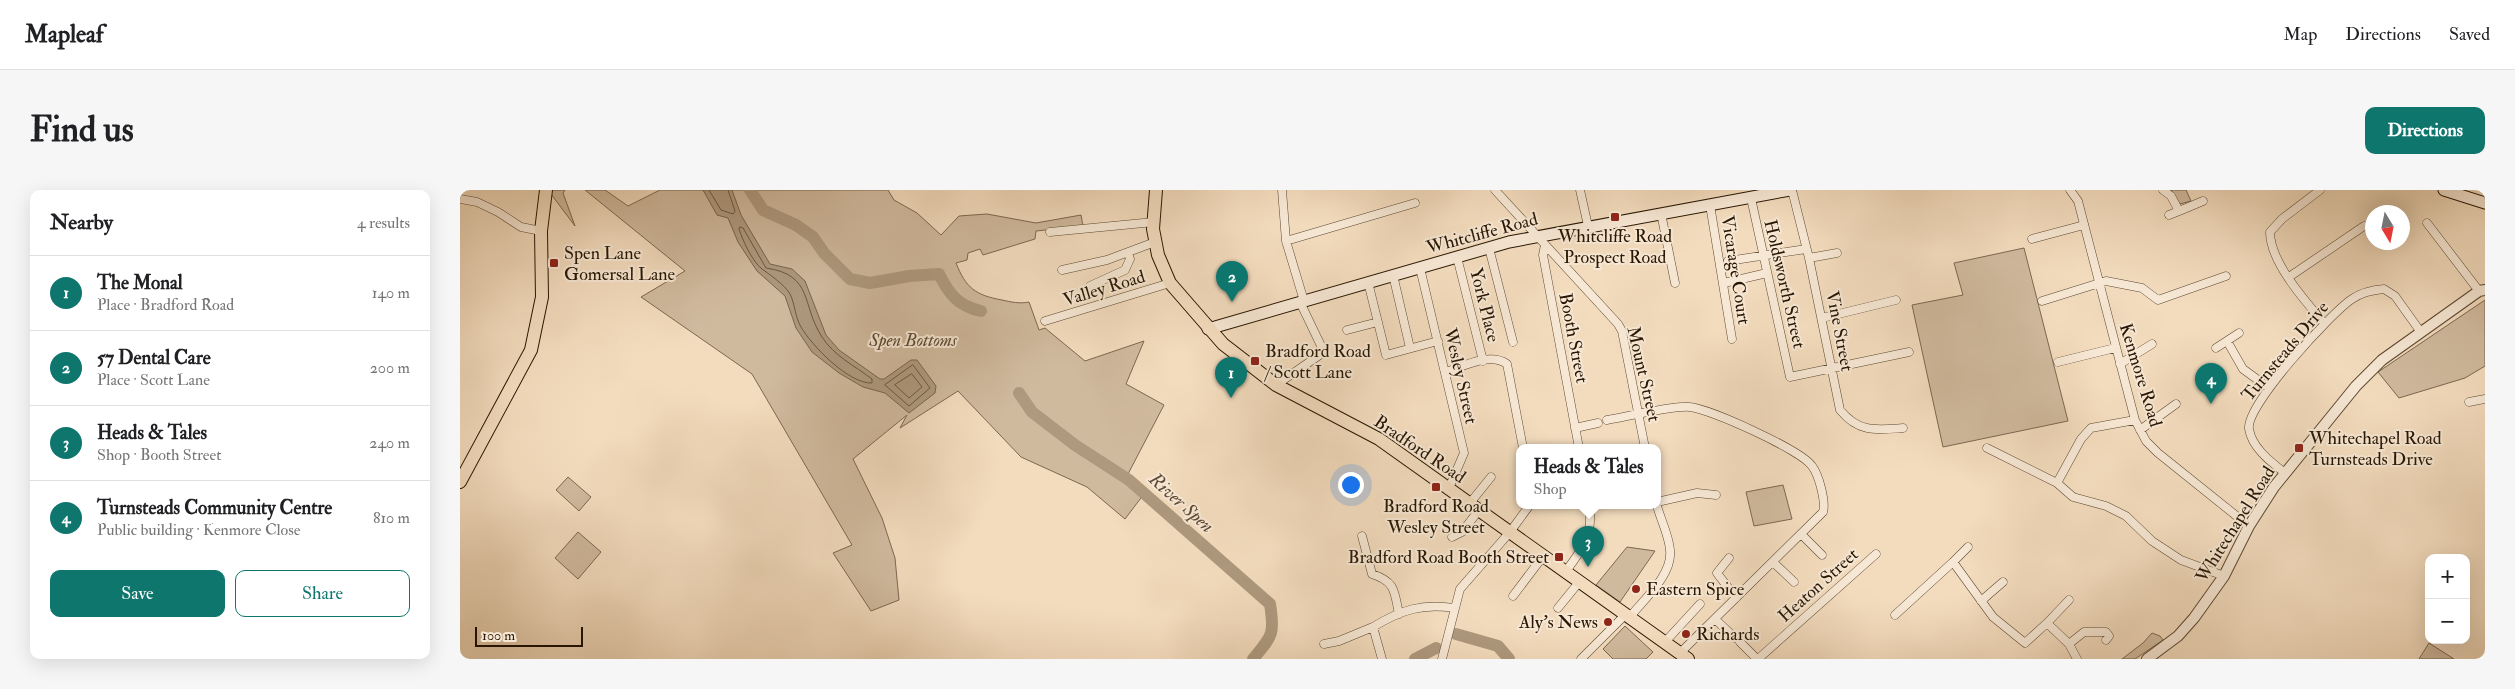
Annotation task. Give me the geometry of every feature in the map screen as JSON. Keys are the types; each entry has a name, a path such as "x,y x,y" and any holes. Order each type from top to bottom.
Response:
{"main road":[{"path":"460,482 531,350 542,297 541,231 546,190"},
{"name":"Bradford Road","path":"1156,190 1154,222 1156,242 1158,255 1170,283 1223,344 1276,386 1379,439 1684,656"},
{"name":"Whitcliffe Road","path":"1208,328 1489,248 1541,240 1588,226 1791,190"},
{"path":"2444,190 2485,203"}],"street":[{"path":"1276,386 1324,352 1302,302 1286,241 1282,190"},
{"name":"Mount Street","path":"1494,190 1618,324 1622,331 1644,444"},
{"path":"1580,190 1588,226"},
{"name":"Vine Street","path":"1791,190 1809,258 1840,410 1847,418 1870,430 1903,428"},
{"name":"Kenmore Road","path":"2070,190 2078,201 2115,348 2135,420 2140,430 2146,441 2158,453 2249,526"},
{"path":"2164,190 2171,196 2179,211"},
{"path":"2320,190 2282,219 2270,232 2272,246 2289,277 2324,323"},
{"name":"Holdsworth Street","path":"1755,195 1763,256 1790,377 1832,369"},
{"path":"460,198 491,209 521,227 541,231"},
{"path":"2169,215 2203,201"},
{"path":"1286,241 1415,203"},
{"name":"Vicarage Court","path":"1710,205 1732,340"},
{"path":"1661,213 1675,283"},
{"path":"1050,232 1154,222"},
{"path":"2427,223 2482,291"},
{"path":"2032,239 2084,225"},
{"path":"2289,277 2364,226"},
{"name":"Booth Street","path":"1541,240 1578,444"},
{"path":"1062,270 1107,260 1156,242"},
{"path":"1489,248 1513,342"},
{"path":"1728,262 1806,249"},
{"path":"1090,286 1125,270 1130,259 1128,252"},
{"path":"1809,258 1836,253"},
{"name":"York Place","path":"1457,257 1483,361"},
{"name":"Wesley Street","path":"1420,268 1464,453 1449,488"},
{"path":"1724,283 1767,273"},
{"path":"1392,276 1410,348"},
{"path":"2042,301 2106,281 2142,288 2158,300 2226,276"},
{"path":"1368,282 1386,354 1438,341"},
{"name":"Valley Road","path":"1045,321 1170,283"},
{"name":"Turnsteads Drive","path":"2285,473 2261,452 2249,429 2250,416 2269,388 2324,323 2353,298 2366,291 2384,289 2395,296 2420,332"},
{"name":"Whitechapel Road","path":"2147,659 2178,636 2194,618 2224,576 2249,526 2285,473 2356,386 2382,360 2482,291"},
{"path":"1822,318 1896,300"},
{"path":"1347,330 1378,322"},
{"path":"2216,348 2239,333"},
{"path":"2227,341 2243,369 2269,388"},
{"path":"2120,364 2152,344"},
{"path":"2058,362 2115,348"},
{"path":"1832,369 1909,352"},
{"path":"1446,372 1483,361 1501,360 1507,364 1522,444"},
{"path":"2469,402 2485,399"},
{"path":"2140,430 2176,404"},
{"path":"1607,420 1688,406 1710,412 1799,454 1813,466 1826,504 1823,512 1715,619 1684,656"},
{"path":"2057,483 2081,439 2090,428 2135,420"},
{"path":"1575,428 1598,423"},
{"path":"1987,448 2057,483 2073,497 2106,506 2126,516 2152,541 2181,560 2224,576"},
{"path":"1452,537 1462,532 1491,477"},
{"path":"1661,503 1696,494 1716,495"},
{"path":"1442,659 1460,590 1510,532 1527,509"},
{"path":"1566,571 1588,538 1590,529 1589,509"},
{"path":"1581,659 1627,617 1662,576 1670,562 1670,550 1658,509"},
{"path":"1802,534 1822,555"},
{"path":"1362,536 1372,574 1385,578 1392,584 1399,614"},
{"path":"1895,615 1968,547"},
{"name":"Heaton Street","path":"1757,659 1876,554"},
{"path":"1513,596 1544,555"},
{"path":"1728,558 1717,573 1736,598"},
{"path":"1773,562 1794,582"},
{"path":"1954,562 1994,617 2026,643 2069,600"},
{"path":"1558,608 1580,581"},
{"path":"1981,601 2004,582"},
{"path":"1324,644 1339,641 1374,628 1399,614 1432,604 1454,608"},
{"path":"1665,642 1700,604"},
{"path":"1715,619 1757,659"},
{"path":"2047,623 2069,644 2077,659"},
{"path":"1374,628 1382,659"},
{"path":"2069,644 2084,632 2106,632 2109,636 2106,640"}],"green space":[{"path":"548,190 565,190 563,193 575,226"},
{"name":"Spen Bottoms","path":"585,190 605,190 628,206 660,190 888,190 894,200 917,213 941,235 959,216 987,214 1036,223 1081,215 1083,226 1036,231 1035,239 983,255 980,249 968,253 967,260 956,263 964,279 978,293 1019,303 1029,302 1039,330 1045,328 1085,361 1144,341 1126,384 1164,405 1128,474 1147,490 1125,519 1087,487 1021,457 958,391 900,428 907,415 853,459 882,518 895,558 899,600 871,611 833,553 852,545 752,374 641,297 685,271"},
{"path":"2171,190 2186,190 2191,201 2180,204"},
{"path":"2024,248 2068,421 1943,447 1912,305 1963,295 1954,263"},
{"path":"2485,300 2485,366 2465,378 2399,398 2378,372"},
{"path":"568,477 591,497 579,511 556,490"},
{"path":"1783,485 1792,519 1754,526 1746,492"},
{"path":"578,532 601,552 578,579 555,558"},
{"path":"1627,547 1655,551 1620,602 1596,585"},
{"path":"1625,626 1653,652 1646,659 1613,659 1603,649"},
{"path":"2152,633 2160,636 2163,640 2135,659 2122,659 2143,643"},
{"path":"2428,644 2431,644 2454,659 2419,659"}],"water":[{"path":"703,190 732,190 741,215 770,264 792,269 805,281 826,335 839,350 880,379 884,379 911,360 917,360 936,386 935,393 909,413 885,393 863,387 839,373 812,352 796,328 785,296 757,271 738,242 728,218 717,215"}],"waterway":[{"name":"River Spen","path":"750,190 763,210 796,225 813,237 824,253 850,279 870,283 909,276 939,274 955,298 966,306 981,311"},
{"name":"River Spen","path":"1019,393 1032,412 1075,445 1129,480 1270,604 1272,629 1268,640 1253,659"},
{"name":"River Spen","path":"1456,634 1498,646 1509,659"},
{"name":"River Spen","path":"1415,659 1436,648"}],"place":[{"name":"Whitcliffe Road Prospect Road","path":"1615,217"},
{"name":"Spen Lane Gomersal Lane","path":"554,263"},
{"name":"57 Dental Care","path":"1232,302"},
{"name":"Bradford Road / Scott Lane","path":"1255,361"},
{"name":"The Monal","path":"1231,398"},
{"name":"Turnsteads Community Centre","path":"2211,404"},
{"name":"Whitechapel Road Turnsteads Drive","path":"2299,448"},
{"name":"Bradford Road Wesley Street","path":"1436,487"},
{"name":"Bradford Road Booth Street","path":"1559,557"},
{"name":"Heads & Tales","path":"1588,567"},
{"name":"Eastern Spice","path":"1636,589"},
{"name":"Aly's News","path":"1608,622"},
{"name":"Richards","path":"1686,634"}]}
